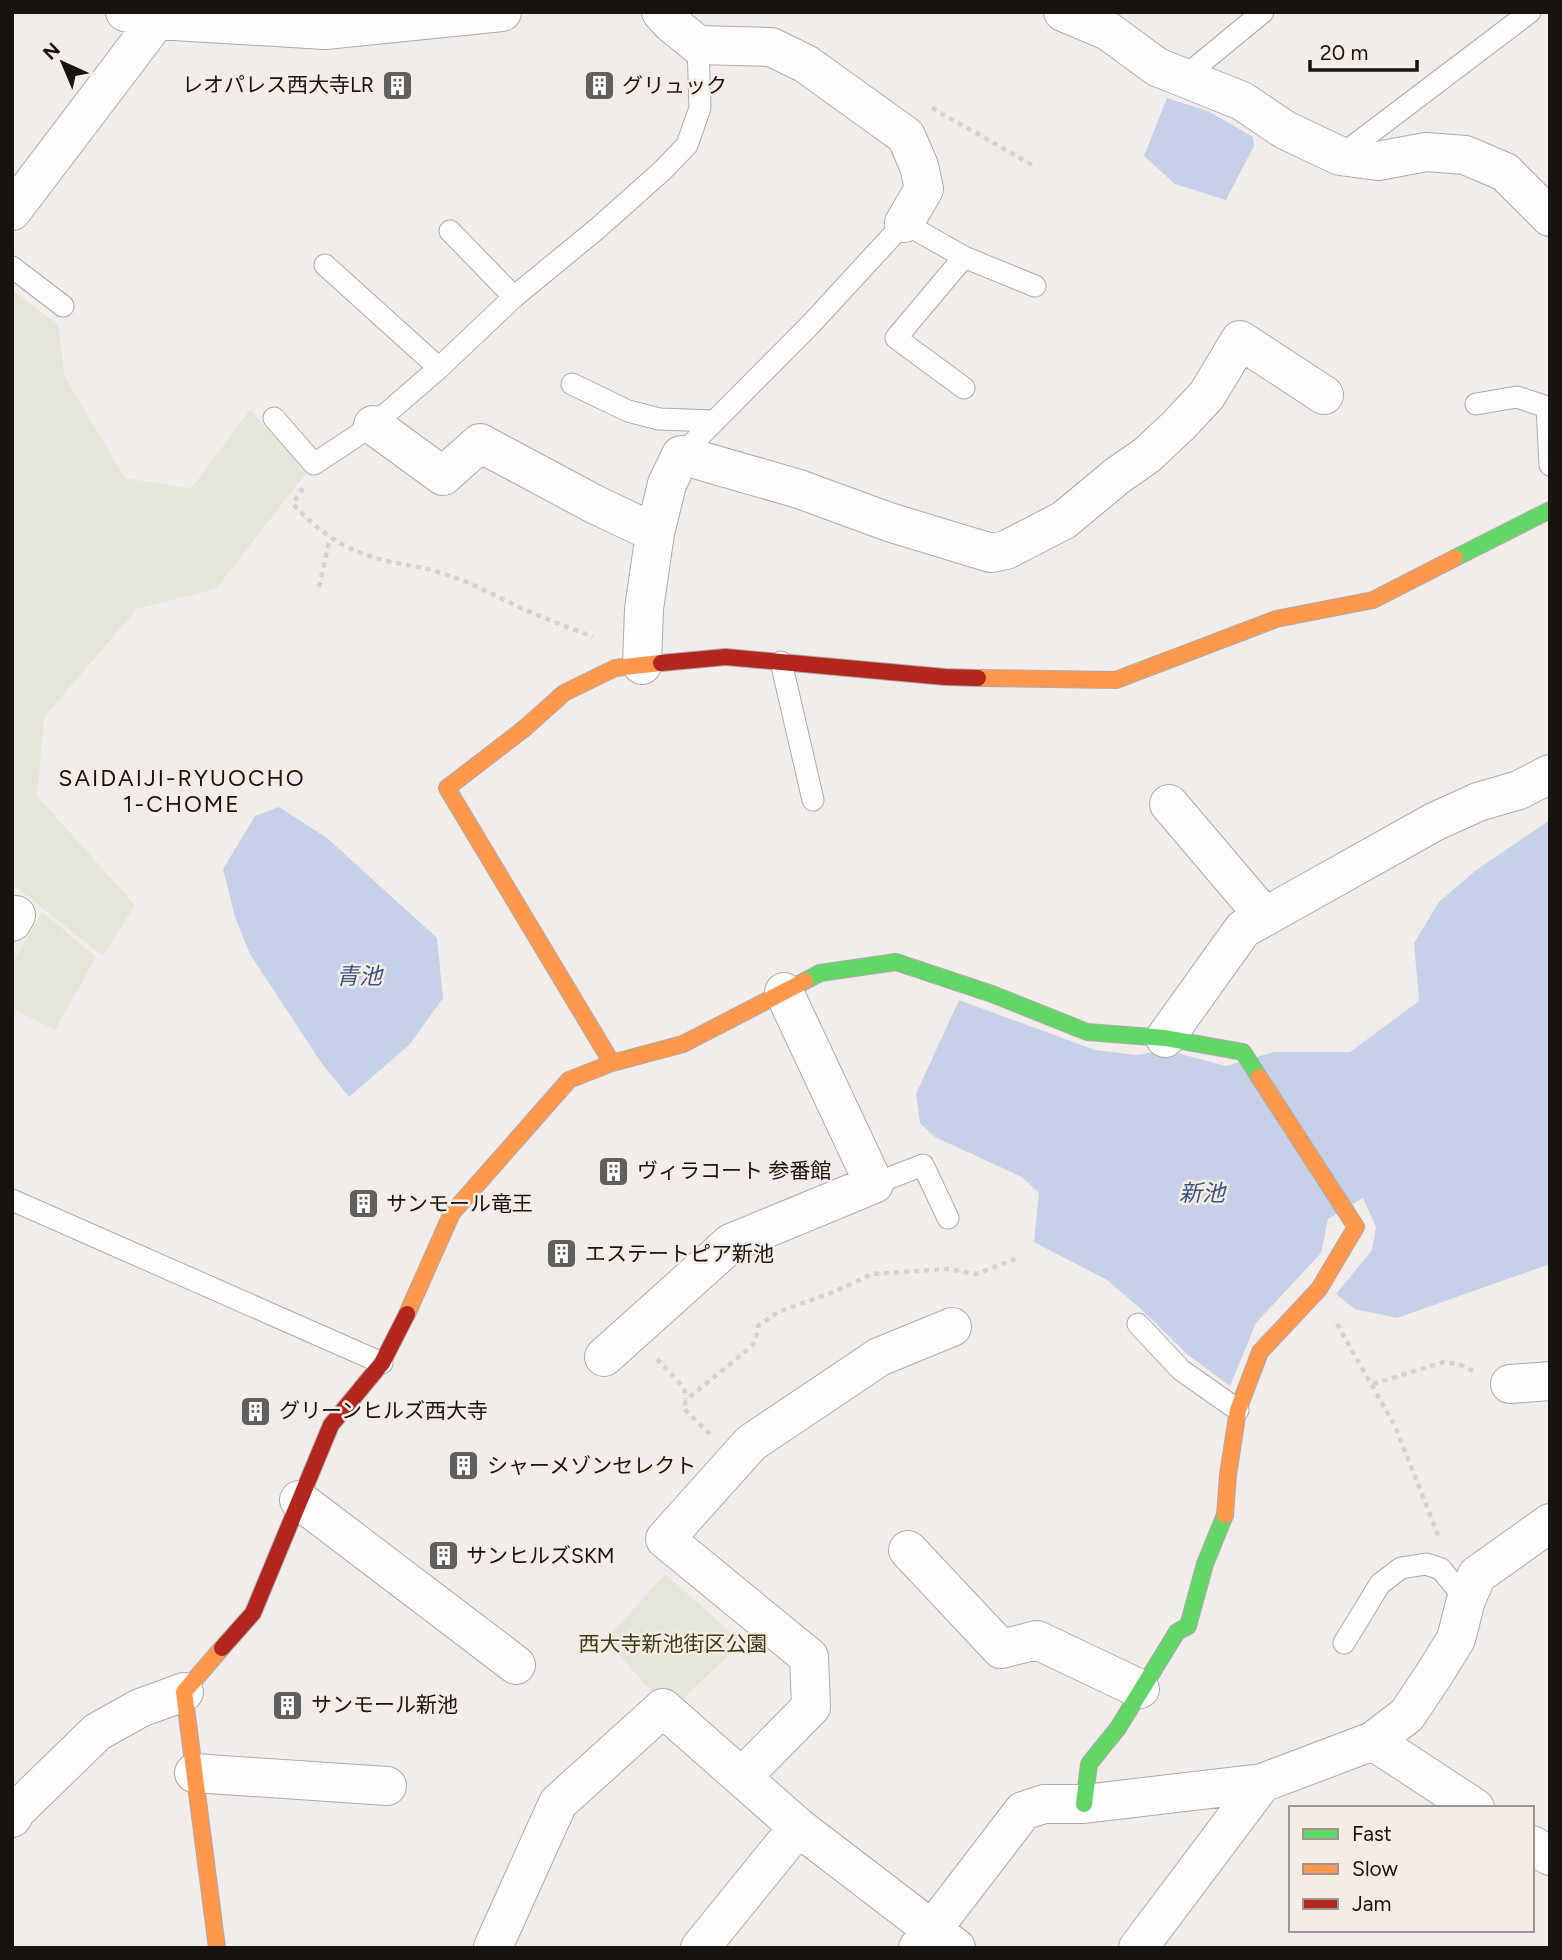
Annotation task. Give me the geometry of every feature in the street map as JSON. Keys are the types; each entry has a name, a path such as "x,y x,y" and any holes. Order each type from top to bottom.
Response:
{"street":[{"path":"12,211 141,16 325,30 502,12"},
{"path":"661,12 698,45 771,47 806,64 906,135 919,166 923,189 904,223"},
{"path":"1063,12 1108,31 1157,67 1242,101 1285,130 1340,156 1378,161 1426,152 1465,155 1505,172 1550,217"},
{"path":"642,665 644,609 655,533 667,484 681,455 799,489 889,522 990,553 1006,550 1064,520 1116,476 1147,455 1207,396 1240,340 1324,395"},
{"path":"373,425 443,476 480,443 594,504 655,533"},
{"path":"612,1063 447,789 525,728 564,693 615,668 726,657 945,677 1116,680 1276,619 1373,600 1550,510"},
{"path":"1165,1038 1243,929 1434,822 1478,802 1519,790 1550,774"},
{"path":"1170,804 1265,918"},
{"path":"12,1818 97,1732 139,1708 184,1692 253,1613 331,1425 382,1363 452,1213 569,1080 612,1063 683,1044 820,973 896,962 992,994 1087,1032 1165,1038 1243,1052 1356,1227 1319,1289 1260,1352 1238,1410 1228,1475 1226,1512 1205,1564 1188,1626 1177,1632 1118,1728 1089,1765 1084,1804"},
{"path":"604,1357 731,1243 874,1184 784,992"},
{"path":"742,1777 811,1707 809,1657 665,1539 751,1443 879,1357 952,1327"},
{"path":"1510,1384 1550,1381"},
{"path":"299,1500 516,1665"},
{"path":"495,1948 493,1947 558,1803 663,1708 798,1827 935,1942 1023,1811 1044,1804 1084,1804 1262,1783 1373,1741 1407,1715 1436,1673 1456,1639 1476,1575 1542,1539"},
{"path":"908,1550 1001,1649 1037,1640 1140,1689"},
{"path":"184,1692 194,1773 224,1941"},
{"path":"1373,1741 1472,1806"},
{"path":"194,1773 387,1786"},
{"path":"1138,1948 1262,1783"},
{"path":"700,1948 798,1827"},
{"path":"1534,1845 1550,1856"}],"lane":[{"path":"1184,77 1263,12"},
{"path":"1340,156 1530,12"},
{"path":"274,418 314,464 373,425 439,368 514,297 598,228 687,145 700,108 698,45"},
{"path":"681,455 811,324 904,223 964,257 1035,286"},
{"path":"450,231 514,297"},
{"path":"964,257 895,338 964,388"},
{"path":"325,265 439,368"},
{"path":"12,267 63,306"},
{"path":"572,384 628,411 659,419 715,421"},
{"path":"1476,404 1517,397 1547,407 1550,465"},
{"path":"781,662 813,800"},
{"path":"874,1184 923,1166 948,1218"},
{"path":"12,1200 382,1363"},
{"path":"1138,1324 1181,1370 1238,1410"},
{"path":"1344,1643 1380,1584 1401,1568 1426,1564 1441,1569 1466,1600"}],"path":[{"path":"932,108 1034,166"},
{"path":"314,464 308,482 293,504 330,537 374,557 448,575 479,587 624,650 642,665"},
{"path":"318,587 330,537"},
{"path":"686,1400 751,1347 756,1340 758,1326 778,1312 872,1275 948,1269 976,1274 1015,1259"},
{"path":"1319,1289 1395,1426 1443,1547 1441,1569"},
{"path":"632,1332 684,1388 684,1409 736,1459"},
{"path":"1373,1384 1444,1362 1460,1364 1496,1381 1510,1384"}],"green space":[{"path":"12,290 58,325 65,377 125,478 191,489 250,410 307,472 216,589 137,609 44,717 37,796 135,905 103,956 12,884"},
{"path":"42,912 96,957 55,1030 12,1008 12,964"},
{"name":"西大寺新池街区公園","path":"665,1574 742,1642 680,1702 666,1694 651,1691 606,1640"}],"water":[{"path":"1167,98 1208,111 1253,137 1254,146 1226,200 1175,184 1144,156"},
{"name":"青池","path":"279,807 327,838 437,938 443,998 410,1044 349,1097 320,1061 250,954 235,917 223,869 255,816"},
{"name":"新池","path":"1550,820 1550,1264 1397,1318 1355,1309 1336,1294 1372,1250 1376,1227 1363,1198 1328,1219 1321,1253 1256,1323 1230,1386 1187,1354 1107,1280 1034,1242 1039,1193 1022,1177 935,1137 920,1123 916,1094 959,1000 1095,1050 1136,1055 1166,1050 1226,1066 1274,1052 1350,1052 1419,1001 1414,943 1439,902 1475,871"}],"traffic: fast":[{"path":"1455,558 1550,510"},
{"path":"805,981 820,973 896,962 992,994 1087,1032 1165,1038 1243,1052 1259,1077"},
{"path":"1084,1804 1089,1764 1118,1728 1177,1632 1188,1626 1205,1564 1225,1515"}],"traffic: slow":[{"path":"978,678 1116,680 1276,619 1373,600 1455,558"},
{"path":"612,1063 447,788 525,728 564,693 615,668 661,663"},
{"path":"407,1314 452,1213 569,1080 612,1063 683,1044 805,981"},
{"path":"1225,1515 1238,1410 1260,1352 1319,1289 1356,1227 1259,1077"},
{"path":"217,1948 184,1692 222,1648"}],"traffic: jam":[{"path":"661,663 726,657 978,678"},
{"path":"222,1648 253,1613 331,1425 382,1363 407,1314"}],"place":[{"name":"レオパレス西大寺LR","path":"397,85"},
{"name":"グリュック","path":"599,86"},
{"name":"ヴィラコート 参番館","path":"614,1171"},
{"name":"サンモール竜王","path":"363,1204"},
{"name":"エステートピア新池","path":"562,1254"},
{"name":"グリーンヒルズ西大寺","path":"256,1411"},
{"name":"シャーメゾンセレクト","path":"464,1466"},
{"name":"サンヒルズSKM","path":"443,1556"},
{"name":"サンモール新池","path":"288,1705"}],"district":[{"name":"SAIDAIJI-RYUOCHO 1-CHOME","path":"182,791"}]}
